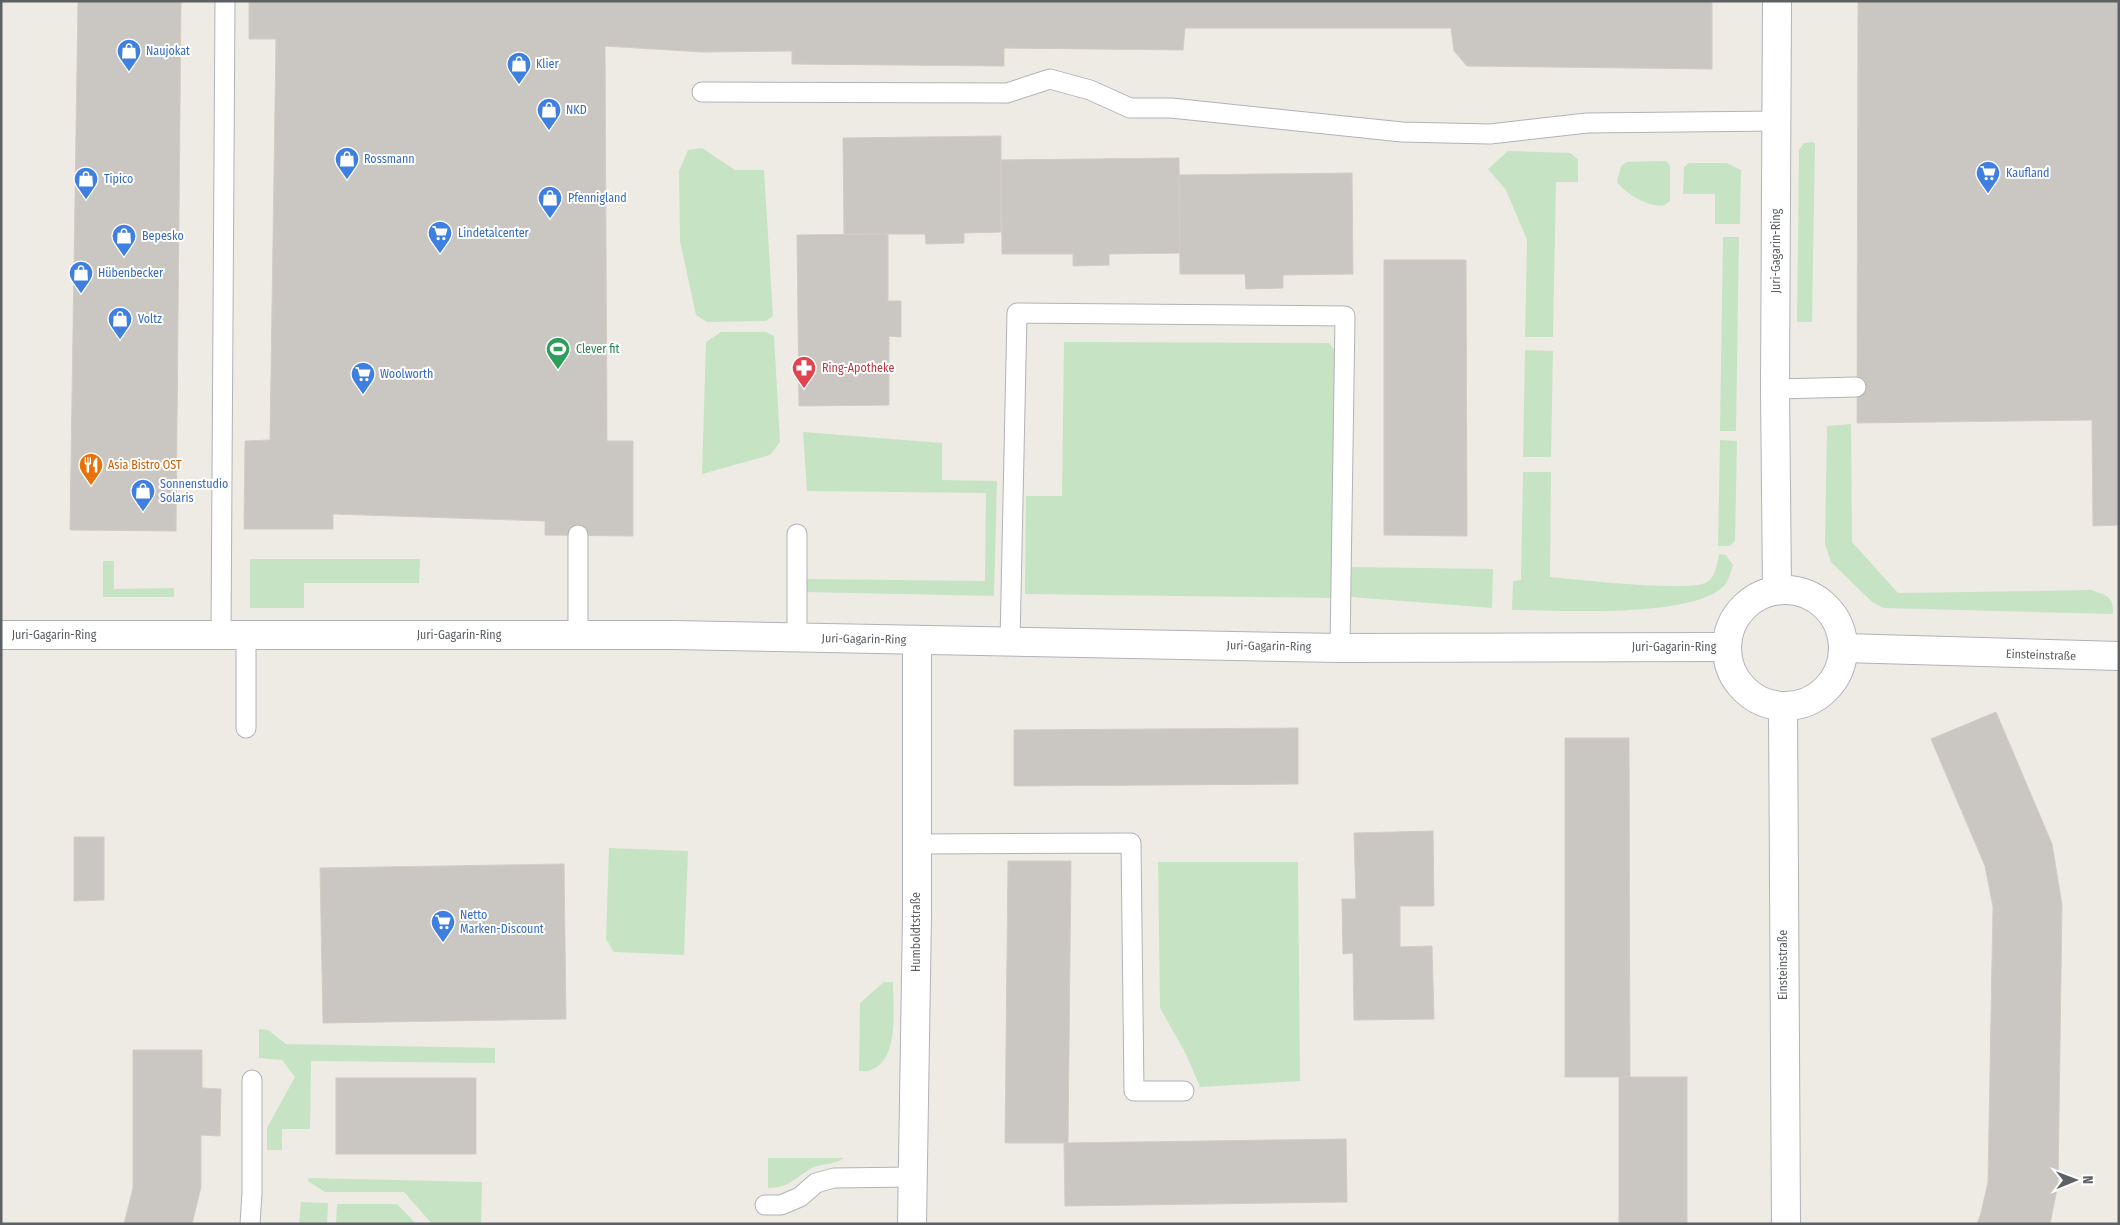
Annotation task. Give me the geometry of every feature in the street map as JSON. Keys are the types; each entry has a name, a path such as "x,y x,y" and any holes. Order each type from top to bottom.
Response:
{"street":[{"name":"Juri-Gagarin-Ring","path":"1777,1 1775,389 1777,590"},
{"name":"Juri-Gagarin-Ring","path":"1777,590 1800,591 1813,597 1828,608 1836,618 1841,630 1844,648 1838,672 1828,688 1810,701 1800,705 1783,707 1762,703 1750,696 1741,687 1729,666 1726,647 1729,630 1736,616 1760,595 1777,590"},
{"name":"Juri-Gagarin-Ring","path":"1,635 578,635 798,637 1340,648 1726,647"},
{"name":"Humboldtstraße","path":"912,1224 917,640"},
{"name":"Einsteinstraße","path":"1844,648 2119,656"},
{"name":"Einsteinstraße","path":"1783,707 1786,1224"}],"lane":[{"path":"225,1 233,635 246,728"},
{"path":"702,92 1007,92 1050,80 1090,90 1130,108 1171,108 1402,132 1490,134 1587,123 1777,121"},
{"path":"1010,642 1017,313 1345,316 1340,648"},
{"path":"1775,389 1856,387"},
{"path":"797,534 798,637"},
{"path":"578,535 578,635"},
{"path":"916,844 1131,843 1134,1091 1184,1091"},
{"path":"250,1224 252,1193 252,1080"},
{"path":"765,1205 781,1205 800,1197 816,1182 834,1178 913,1177"}],"green space":[{"path":"1804,143 1815,143 1812,322 1797,322 1799,150"},
{"path":"702,148 735,170 764,170 773,316 766,321 707,322 696,315 680,241 679,171 688,150"},
{"path":"1508,151 1570,153 1578,159 1578,182 1556,182 1553,337 1525,337 1527,240 1506,190 1488,169"},
{"path":"1666,161 1670,166 1670,201 1665,205 1653,205 1638,199 1625,191 1617,182 1621,166 1627,162"},
{"path":"1689,163 1727,163 1741,170 1740,224 1715,224 1715,194 1683,194 1684,167"},
{"path":"1723,237 1739,237 1736,431 1720,431"},
{"path":"721,332 766,332 774,336 780,442 770,455 702,474 706,342"},
{"path":"1064,342 1329,343 1337,353 1333,598 1025,594 1026,496 1062,496"},
{"path":"1525,350 1553,351 1551,457 1523,457"},
{"path":"1851,424 1852,542 1898,593 2091,590 2108,597 2112,603 2113,614 1884,608 1872,602 1831,562 1825,544 1827,426"},
{"path":"803,432 942,443 942,480 997,481 994,596 805,592 806,579 985,581 986,493 807,491"},
{"path":"1720,440 1737,441 1735,541 1730,546 1718,546"},
{"path":"1523,472 1551,472 1550,577 1657,586 1696,585 1710,580 1716,570 1719,554 1726,555 1733,565 1727,582 1707,597 1684,604 1655,608 1591,611 1512,610 1513,581 1521,580"},
{"path":"250,559 420,559 419,583 304,583 304,608 250,608"},
{"path":"103,561 114,561 114,589 174,588 174,597 103,597"},
{"path":"1352,567 1493,569 1492,608 1351,597"},
{"path":"609,848 688,851 684,955 614,952 606,939"},
{"path":"1158,862 1298,862 1300,1081 1200,1087 1186,1054 1160,1008"},
{"path":"884,982 893,982 894,1018 891,1044 887,1055 880,1064 870,1071 859,1071 860,1003"},
{"path":"259,1029 268,1030 286,1044 495,1048 495,1063 311,1061 310,1129 282,1129 282,1150 267,1150 267,1128 295,1077 282,1060 259,1058"},
{"path":"768,1158 844,1158 836,1162 814,1167 788,1184 768,1188"},
{"path":"309,1178 482,1182 481,1224 432,1224 404,1192 325,1192 308,1181"},
{"path":"301,1202 328,1203 327,1224 299,1224"},
{"path":"337,1204 397,1204 416,1224 336,1224"}],"building":[{"path":"78,1 181,1 176,531 70,530"},
{"name":"Lindetalcenter","path":"249,1 1712,1 1712,69 1467,66 1454,51 1451,28 1185,28 1183,50 1004,48 1004,66 792,64 792,51 703,52 605,46 607,441 633,441 633,536 545,535 545,521 333,514 333,529 244,529 245,441 270,440 276,39 249,39"},
{"name":"Kaufland","path":"1858,1 2119,1 2119,525 2093,526 2092,420 1857,423"},
{"path":"1001,136 1001,232 964,233 964,243 926,244 925,234 844,234 843,138"},
{"path":"1179,158 1180,253 1109,254 1109,265 1073,266 1073,254 1002,254 1001,160"},
{"path":"1352,173 1353,274 1283,275 1283,288 1246,289 1245,274 1180,274 1179,175"},
{"path":"888,234 888,301 901,301 901,337 889,336 889,405 799,406 797,235"},
{"path":"1384,260 1466,260 1467,536 1384,535"},
{"path":"1996,712 2052,844 2062,905 2058,1184 2050,1224 1977,1224 1988,1182 1993,907 1985,866 1931,739"},
{"path":"1298,728 1298,784 1014,786 1014,730"},
{"path":"1565,738 1629,738 1630,1077 1565,1077"},
{"path":"1433,831 1434,906 1400,906 1400,947 1432,946 1434,1019 1354,1020 1353,953 1343,954 1342,899 1356,899 1354,833"},
{"path":"74,837 104,837 104,900 74,901"},
{"path":"1008,861 1071,861 1068,1143 1005,1143"},
{"name":"Netto Marken-Discount","path":"564,864 566,1019 323,1023 320,868"},
{"path":"133,1050 202,1050 202,1088 221,1089 220,1136 201,1135 201,1187 192,1224 124,1224 133,1188"},
{"path":"1619,1077 1687,1077 1687,1224 1619,1224"},
{"path":"336,1078 476,1078 476,1154 336,1154"},
{"path":"1346,1139 1347,1202 1065,1206 1064,1143"}],"place":[{"name":"Naujokat","path":"129,72"},
{"name":"Klier","path":"519,85"},
{"name":"NKD","path":"549,131"},
{"name":"Rossmann","path":"347,180"},
{"name":"Kaufland","path":"1988,194"},
{"name":"Tipico","path":"86,200"},
{"name":"Pfennigland","path":"550,219"},
{"name":"Lindetalcenter","path":"440,254"},
{"name":"Bepesko","path":"124,257"},
{"name":"Hübenbecker","path":"81,294"},
{"name":"Voltz","path":"120,340"},
{"name":"Clever fit","path":"558,370"},
{"name":"Ring-Apotheke","path":"804,389"},
{"name":"Woolworth","path":"363,395"},
{"name":"Asia Bistro OST","path":"91,486"},
{"name":"Sonnenstudio Solaris","path":"143,512"},
{"name":"Netto Marken-Discount","path":"443,943"}]}
